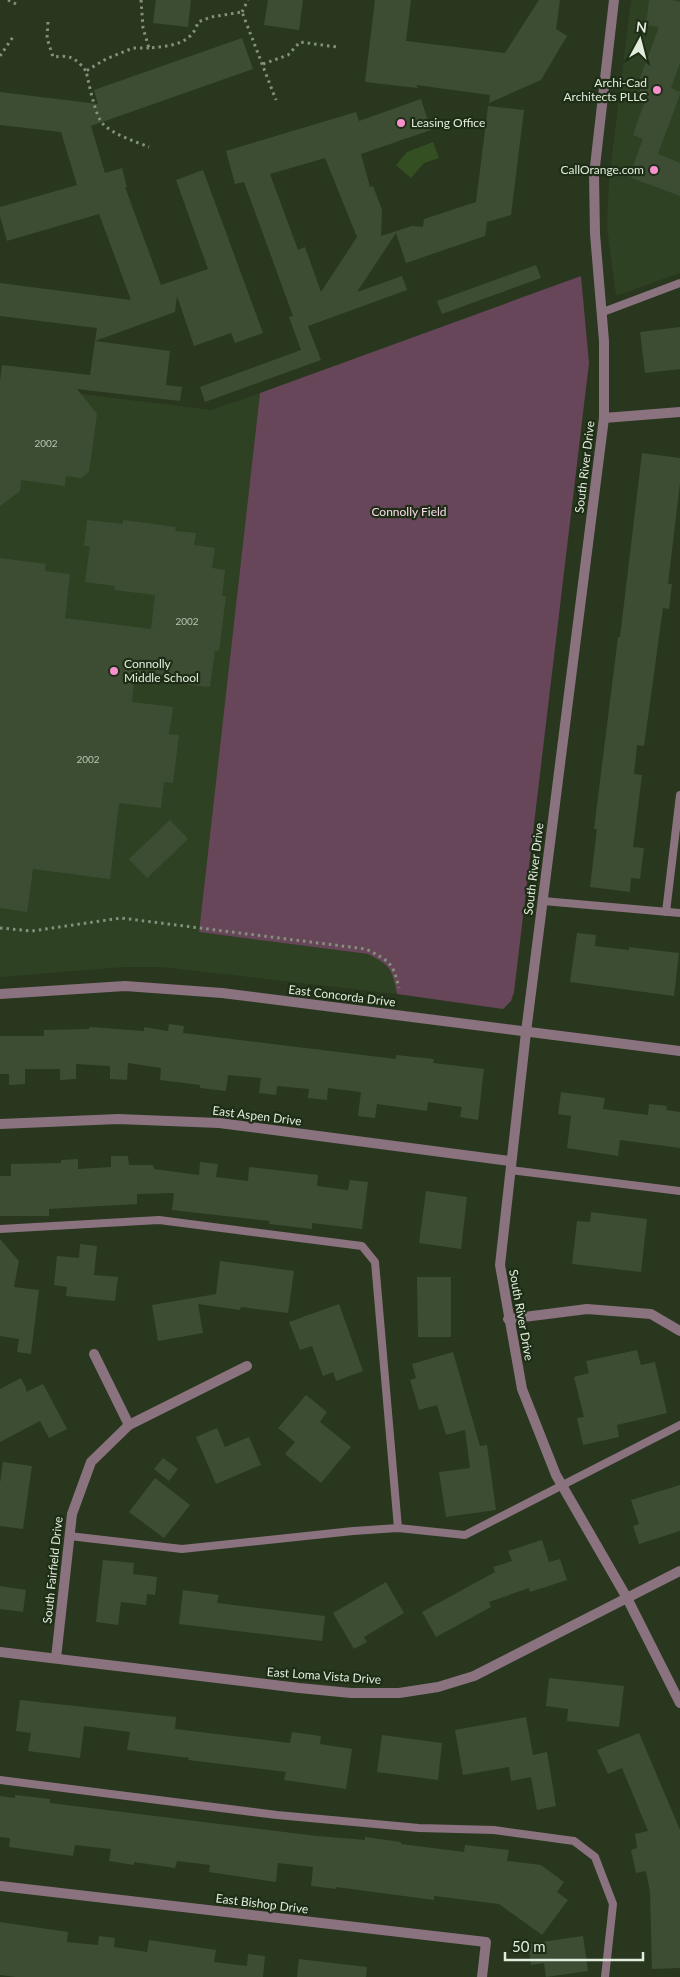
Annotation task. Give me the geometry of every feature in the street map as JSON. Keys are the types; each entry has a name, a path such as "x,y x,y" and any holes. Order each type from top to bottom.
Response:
{"street":[{"name":"South River Drive","path":"614,0 594,175 595,234 604,341 604,418 526,1032 500,1265 508,1319 522,1389 556,1475 627,1598 680,1703"},
{"path":"604,418 680,412"},
{"name":"East Concorda Drive","path":"0,994 125,986 222,993 680,1051"},
{"name":"East Aspen Drive","path":"0,1124 118,1119 219,1123 510,1165"},
{"path":"508,1319 587,1309 651,1314 680,1331"},
{"path":"94,1354 129,1425"},
{"name":"South Fairfield Drive","path":"56,1658 72,1514 91,1462 129,1425 247,1366"},
{"name":"East Loma Vista Drive","path":"0,1652 299,1688 351,1693 399,1693 438,1687 474,1676 680,1571"},
{"name":"East Bishop Drive","path":"0,1886 486,1942 482,1977"}],"lane":[{"path":"602,312 680,283"},
{"path":"666,912 680,795"},
{"path":"543,901 680,913"},
{"path":"510,1165 680,1191"},
{"path":"0,1229 159,1220 362,1246 375,1262 398,1528"},
{"path":"69,1536 182,1549 398,1528 466,1535 680,1425"},
{"path":"0,1780 277,1815 419,1828 494,1830 574,1841 595,1857 613,1904 605,1977"}],"path":[{"path":"8,0 16,4"},
{"path":"141,0 143,28 149,48"},
{"path":"248,0 242,12 276,100"},
{"path":"86,71 106,59 133,48 172,46 185,41 196,31 198,22 210,17 242,12"},
{"path":"48,22 46,38 53,58 65,56 78,61 86,71 94,104 102,123 118,134 149,147"},
{"path":"0,56 13,37"},
{"path":"263,64 288,55 300,42 336,48"},
{"path":"0,928 32,932 121,918 366,949 387,960 395,972 399,988"}],"shaded area":[{"path":"631,0 680,0 680,273 616,296 607,226 609,179"},
{"path":"433,142 439,158 424,163 411,178 396,165 407,152"},
{"name":"Connolly Middle School","path":"0,384 211,410 260,393 199,932 368,954 383,962 392,973 397,994 161,967 124,967 0,977"}],"green space":[{"name":"Connolly Field","path":"581,276 589,363 514,992 511,1001 503,1009 397,994 394,979 389,969 382,962 368,954 199,932 260,393"}],"building":[{"path":"156,0 191,0 188,27 153,23"},
{"path":"268,0 303,0 299,30 264,25"},
{"path":"375,0 411,0 406,41 505,53 539,0 560,0 556,29 567,36 541,80 489,103 490,95 416,85 418,88 365,82"},
{"path":"649,0 680,2 680,63 671,88 680,92 680,94 658,154 680,163 680,196 629,177 643,139 633,135 647,95 639,92 644,79 640,78 659,27 646,25"},
{"path":"242,38 253,69 91,126 105,173 122,168 127,187 125,187 161,285 208,269 176,180 203,170 263,333 235,343 231,333 194,346 177,296 175,312 95,341 97,328 0,316 0,283 131,300 99,214 7,241 0,216 0,207 77,185 61,132 0,125 0,92 98,104 94,90"},
{"path":"421,99 431,130 361,154 370,187 373,186 382,210 381,236 412,226 423,227 424,219 476,202 488,106 524,110 511,215 487,222 485,236 406,263 396,233 357,292 402,276 407,290 308,326 321,360 205,402 200,387 301,350 289,317 293,316 244,182 235,184 226,151 356,112 359,121","holes":["325,158 357,237 321,292 305,247 298,250 270,174"]},
{"path":"536,265 541,278 442,314 437,301"},
{"path":"680,327 680,369 645,373 640,332"},
{"path":"95,341 170,351 166,385 182,387 180,401 77,389 97,414 89,472 81,478 66,476 65,486 21,480 20,491 0,506 0,381 2,365 90,375"},
{"path":"642,453 680,458 680,483 668,584 672,584 669,609 663,608 644,746 637,745 634,774 642,775 633,847 644,848 640,879 631,878 630,892 590,887 597,829 594,829"},
{"path":"87,520 123,524 123,520 176,527 175,531 196,533 194,545 215,548 212,568 225,570 222,596 226,596 219,651 215,650 210,687 182,684 182,679 135,673 132,702 173,707 169,734 179,735 173,783 164,782 161,808 119,803 110,879 33,869 27,912 0,908 0,558 46,564 45,571 70,574 65,618 151,629 155,595 114,590 115,586 85,582 90,546 84,546"},
{"path":"170,820 188,839 147,878 129,859"},
{"path":"577,933 596,935 595,946 629,950 629,947 679,953 674,996 570,982"},
{"path":"169,1024 184,1026 183,1033 396,1059 396,1055 434,1059 433,1063 484,1069 478,1120 460,1117 462,1107 428,1102 427,1111 377,1104 375,1118 358,1116 361,1092 328,1088 327,1100 308,1098 309,1089 277,1086 276,1095 259,1093 261,1078 228,1075 226,1091 200,1088 200,1085 160,1080 161,1068 128,1063 127,1080 110,1079 110,1066 76,1064 76,1079 60,1080 60,1069 25,1069 25,1084 9,1085 9,1074 0,1074 0,1036 44,1036 44,1030 89,1029 90,1027 144,1031 144,1027 168,1031"},
{"path":"561,1092 605,1098 603,1109 648,1115 649,1104 667,1106 666,1110 680,1112 680,1148 620,1140 618,1156 567,1148 571,1116 558,1114"},
{"path":"111,1156 128,1156 129,1165 153,1165 154,1169 199,1175 200,1162 218,1164 216,1177 248,1181 249,1167 318,1175 317,1186 348,1190 350,1180 368,1182 362,1229 312,1223 312,1229 269,1224 270,1221 172,1210 174,1193 137,1194 137,1204 49,1209 49,1216 0,1216 0,1176 11,1176 11,1164 61,1163 61,1160 78,1159 78,1169 111,1167"},
{"path":"426,1191 467,1197 461,1249 419,1243"},
{"path":"591,1212 647,1219 641,1272 572,1264 577,1221 590,1222"},
{"path":"0,1239 19,1261 14,1287 39,1290 31,1354 17,1352 19,1339 0,1336"},
{"path":"80,1244 97,1246 94,1275 118,1277 115,1301 66,1296 67,1287 54,1285 57,1256 79,1258"},
{"path":"220,1261 294,1271 288,1313 241,1307 240,1310 198,1304 203,1333 158,1341 152,1305 216,1294"},
{"path":"417,1277 451,1277 451,1337 418,1337"},
{"path":"339,1304 363,1371 336,1381 333,1372 323,1376 312,1346 300,1350 289,1322"},
{"path":"637,1350 641,1365 655,1362 667,1413 617,1425 619,1437 583,1445 577,1418 584,1417 574,1377 589,1373 586,1361"},
{"path":"453,1352 480,1446 487,1445 496,1510 446,1517 439,1472 470,1468 465,1430 446,1435 437,1405 419,1410 410,1380 416,1378 412,1364"},
{"path":"21,1378 26,1392 43,1384 67,1429 49,1438 40,1421 0,1442 0,1389"},
{"path":"306,1395 327,1412 320,1422 351,1447 321,1483 285,1454 295,1442 278,1428"},
{"path":"217,1428 225,1447 249,1437 261,1465 216,1484 196,1437"},
{"path":"163,1458 178,1469 169,1481 154,1469"},
{"path":"3,1462 32,1466 23,1529 0,1526 0,1483"},
{"path":"155,1478 190,1505 164,1538 129,1512"},
{"path":"680,1485 680,1531 639,1544 633,1526 639,1524 631,1500"},
{"path":"542,1540 549,1562 560,1559 567,1580 530,1592 529,1588 489,1602 491,1607 436,1637 422,1612 495,1572 493,1567 512,1561 508,1551"},
{"path":"103,1560 134,1563 133,1574 157,1577 155,1595 147,1594 146,1605 121,1602 118,1625 96,1622"},
{"path":"386,1582 404,1613 364,1637 367,1642 354,1649 333,1613"},
{"path":"0,1586 26,1590 23,1612 0,1609"},
{"path":"183,1590 219,1595 217,1603 325,1616 322,1641 179,1624"},
{"path":"549,1678 624,1686 619,1727 567,1721 568,1709 546,1706"},
{"path":"20,1700 176,1717 175,1729 290,1743 292,1732 321,1736 320,1744 352,1749 346,1789 284,1780 286,1772 188,1760 189,1758 127,1750 130,1732 84,1726 80,1758 28,1751 31,1733 16,1731"},
{"path":"526,1717 533,1755 547,1752 556,1806 537,1810 531,1777 511,1781 509,1767 463,1775 455,1730"},
{"path":"639,1733 680,1830 680,1968 652,1969 650,1892 646,1871 636,1873 631,1850 637,1848 635,1834 648,1831 622,1768 608,1774 597,1750"},
{"path":"382,1735 442,1743 438,1780 377,1772"},
{"path":"15,1795 50,1799 50,1803 317,1836 365,1840 365,1837 401,1842 401,1844 464,1852 465,1845 509,1850 507,1861 541,1865 564,1882 557,1892 568,1900 542,1935 499,1904 434,1896 434,1900 336,1887 336,1889 311,1886 313,1867 278,1863 276,1882 209,1872 210,1865 177,1861 175,1868 134,1862 134,1865 109,1861 111,1849 75,1845 73,1856 9,1847 10,1838 0,1837 0,1796 15,1798"},
{"path":"0,1922 68,1932 67,1942 98,1945 99,1936 115,1938 114,1947 147,1952 149,1940 216,1950 214,1962 247,1966 248,1954 265,1956 263,1977 16,1977 0,1975"},
{"path":"583,1936 588,1971 546,1977 544,1963 531,1965 528,1944"},
{"path":"299,1959 367,1967 366,1977 297,1977"}],"place":[{"name":"Archi-Cad Architects PLLC","path":"657,90"},
{"name":"Leasing Office","path":"401,123"},
{"name":"CallOrange.com","path":"654,170"},
{"name":"Connolly Middle School","path":"114,671"}]}
